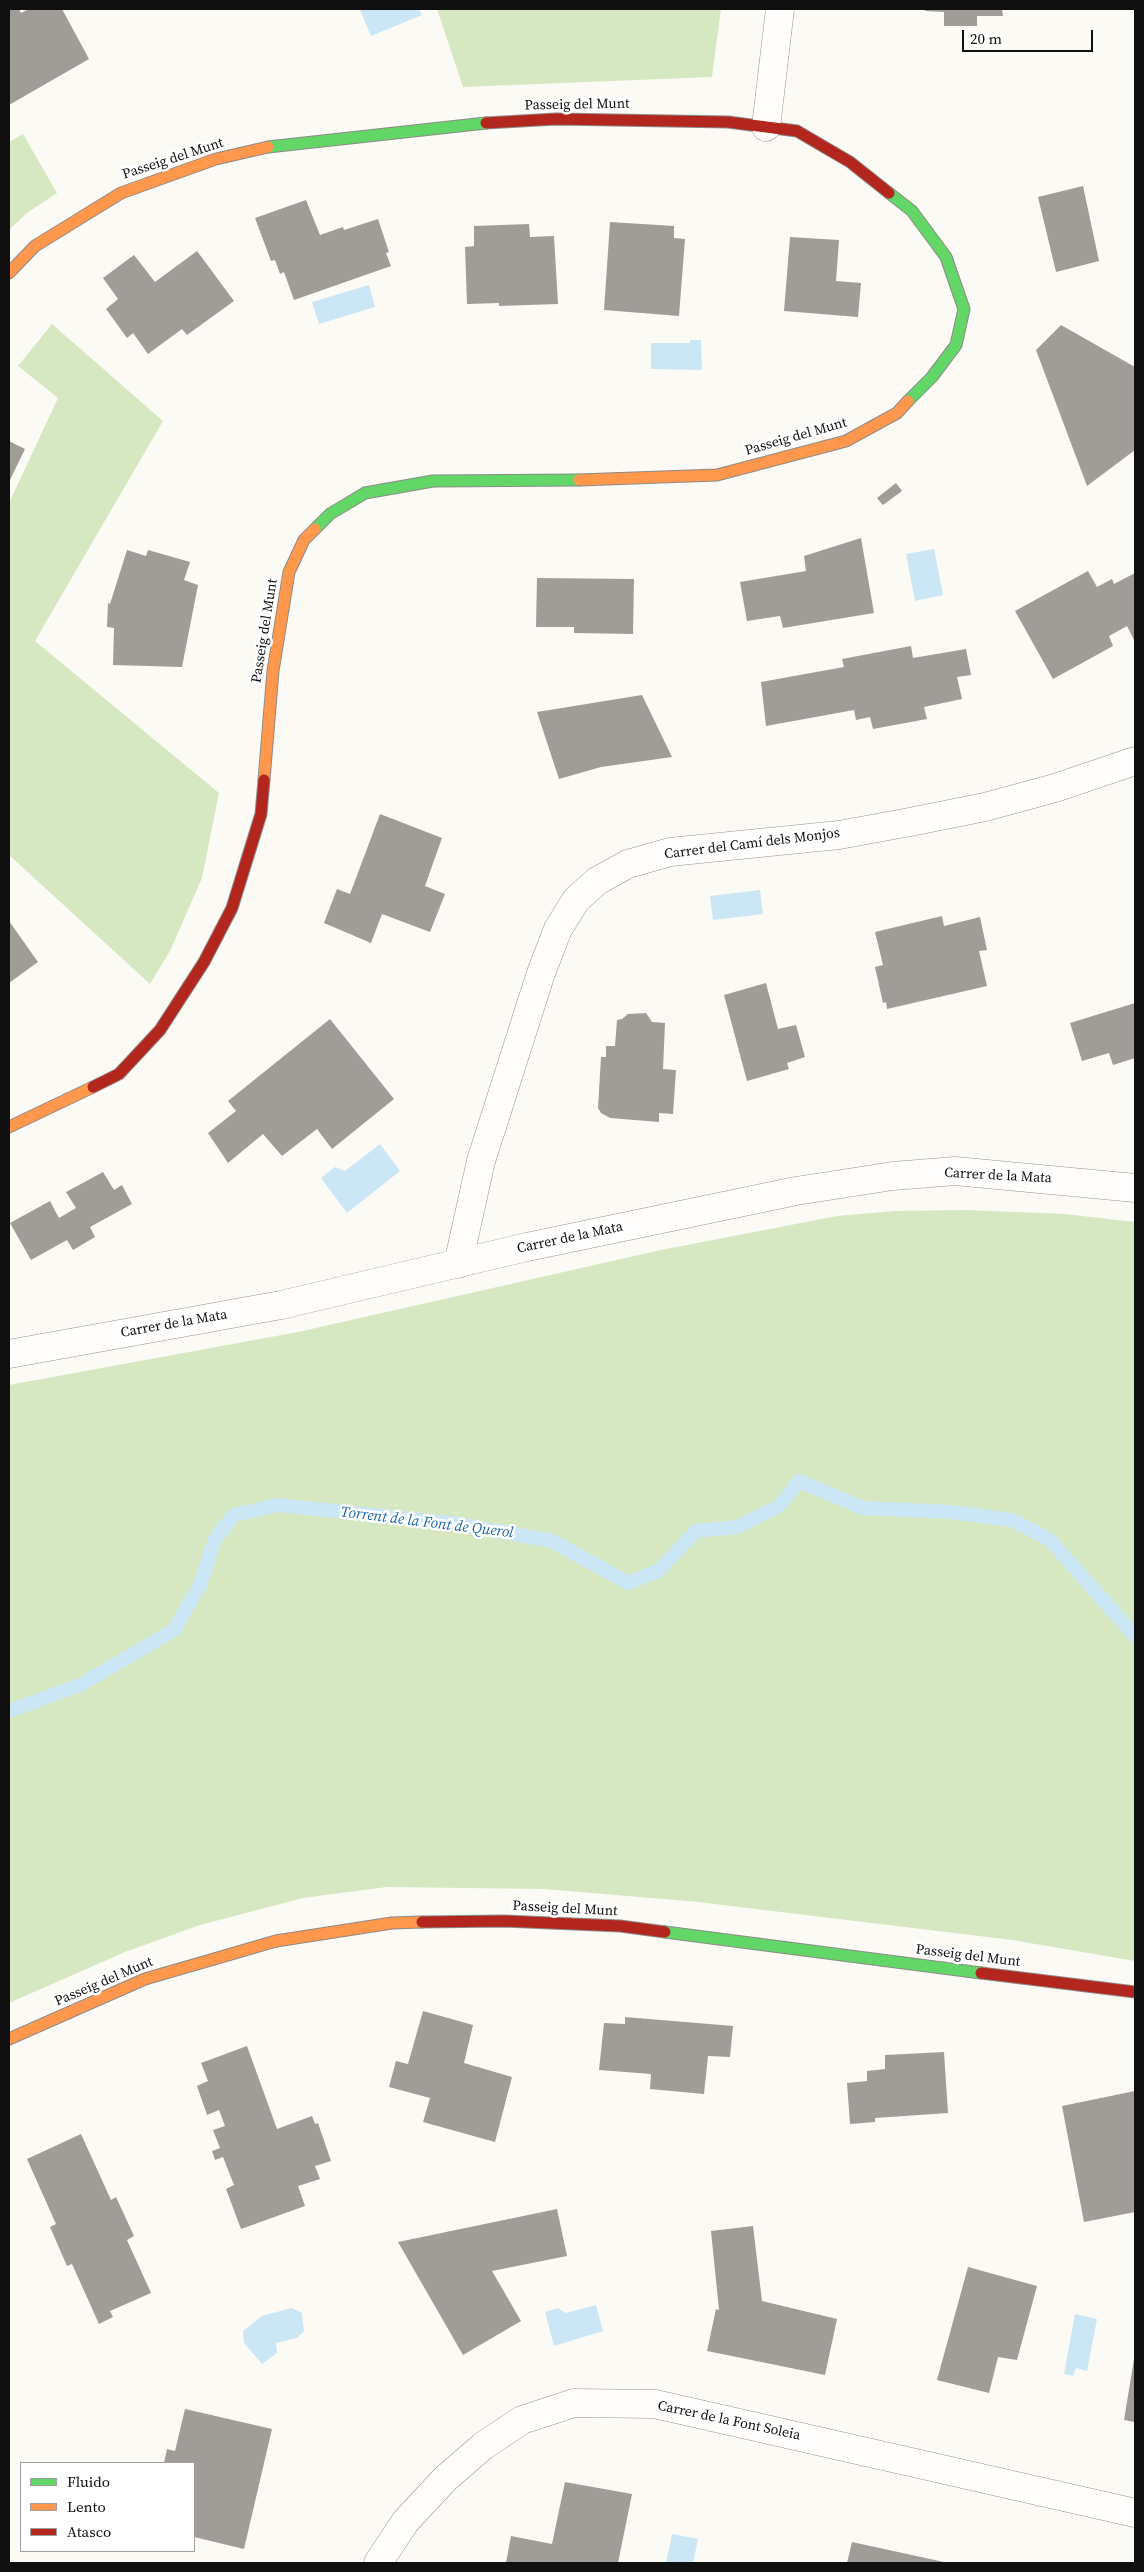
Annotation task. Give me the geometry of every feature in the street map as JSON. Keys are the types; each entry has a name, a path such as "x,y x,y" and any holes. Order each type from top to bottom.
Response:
{"street":[{"path":"766,127 780,9"},
{"name":"Passeig del Munt","path":"9,273 35,246 121,193 216,159 278,145 438,126 556,119 728,122 797,131 850,162 912,210 946,257 964,309 956,345 932,377 897,412 846,441 716,475 538,482 433,481 365,493 330,514 304,540 289,572 273,671 261,814 232,908 204,962 160,1030 118,1074 9,1127"},
{"name":"Carrer del Camí dels Monjos","path":"458,1264 481,1161 541,973 558,929 576,900 597,881 628,864 670,852 838,835 985,807 1055,788 1135,761"},
{"name":"Carrer de la Mata","path":"9,1354 281,1305 796,1190 893,1176 956,1171 1135,1188"},
{"name":"Passeig del Munt","path":"9,2039 145,1979 276,1941 392,1923 504,1921 620,1926 886,1962 1135,1992"},
{"name":"Carrer de la Font Soleia","path":"378,2563 405,2522 445,2479 483,2446 522,2420 574,2403 655,2404 1135,2513"}],"green space":[{"path":"437,9 721,9 712,77 463,87"},
{"path":"23,134 57,193 27,213 9,230 9,142"},
{"path":"52,324 163,421 35,641 219,793 202,878 170,951 150,984 9,855 9,503 58,398 18,366"},
{"path":"967,1210 1065,1214 1135,1222 1135,1961 1012,1940 698,1902 544,1889 387,1887 303,1898 200,1925 125,1952 9,2003 9,1385 298,1332 661,1250 837,1216 894,1211"}],"water":[{"path":"419,9 422,15 371,36 360,10"},
{"path":"369,285 375,307 319,324 312,302"},
{"path":"690,340 701,340 702,370 651,369 651,343 690,343"},
{"path":"934,549 943,595 915,601 906,554"},
{"path":"760,890 763,914 713,920 710,896"},
{"path":"380,1144 400,1171 347,1213 321,1178 335,1167 345,1171"},
{"path":"596,2305 603,2331 554,2346 545,2312 558,2308 566,2313"},
{"path":"292,2308 302,2313 304,2331 297,2338 276,2343 277,2353 262,2364 244,2343 243,2331 262,2316"},
{"path":"1075,2314 1097,2319 1087,2371 1076,2368 1073,2376 1064,2374"},
{"path":"672,2534 698,2539 693,2563 666,2563"}],"building":[{"path":"9,9 19,9 21,13 29,9 62,9 89,59 9,105"},
{"path":"925,9 1002,9 1003,16 977,16 977,26 944,26 944,12 925,11"},
{"path":"1083,186 1099,261 1056,272 1038,197"},
{"path":"306,200 320,235 343,227 344,230 378,219 389,252 386,253 391,266 294,300 284,272 280,274 275,260 271,261 255,218"},
{"path":"610,222 674,226 674,238 685,239 679,316 604,310"},
{"path":"529,224 530,237 554,236 558,304 499,306 499,303 467,304 465,247 474,246 474,226"},
{"path":"790,237 839,240 836,281 861,283 858,317 784,311"},
{"path":"197,251 234,301 187,335 182,329 148,354 133,333 127,338 106,309 118,299 103,278 134,255 155,282"},
{"path":"1061,325 1135,367 1135,450 1087,486 1036,350"},
{"path":"9,441 25,449 9,482"},
{"path":"896,483 902,491 883,505 877,498"},
{"path":"861,538 874,613 783,628 780,616 747,621 740,582 806,571 804,556"},
{"path":"127,550 146,556 148,550 190,562 184,580 198,585 182,667 113,665 114,628 107,627 108,603 110,604"},
{"path":"1088,571 1097,587 1112,579 1114,584 1135,573 1135,642 1127,626 1109,636 1113,646 1053,679 1015,611"},
{"path":"537,578 634,579 633,634 574,633 574,627 536,627"},
{"path":"911,646 913,658 966,649 971,675 957,677 962,699 924,707 927,719 873,729 870,717 856,720 854,710 766,726 761,682 844,667 842,659"},
{"path":"642,695 672,757 601,767 559,779 537,712"},
{"path":"380,814 442,838 425,886 445,894 430,932 382,914 371,943 324,923 337,889 350,894"},
{"path":"942,916 944,926 980,917 987,950 979,951 987,986 887,1009 886,1002 883,1003 875,967 883,965 875,932"},
{"path":"9,921 38,962 9,983"},
{"path":"766,983 778,1029 796,1025 805,1057 787,1063 789,1069 747,1081 724,995"},
{"path":"1135,1003 1135,1058 1113,1065 1109,1053 1082,1061 1070,1023"},
{"path":"646,1013 652,1022 665,1023 663,1069 676,1070 673,1114 659,1113 659,1122 610,1118 601,1113 598,1108 601,1057 606,1057 606,1046 615,1046 617,1020 622,1019 628,1014"},
{"path":"330,1019 394,1099 332,1149 317,1129 282,1156 263,1134 228,1163 208,1133 236,1111 228,1101"},
{"path":"103,1172 114,1190 122,1185 132,1204 90,1227 95,1237 73,1250 67,1240 31,1260 10,1223 50,1201 59,1218 76,1208 66,1192"},
{"path":"423,2011 473,2025 464,2063 512,2077 495,2142 423,2122 430,2098 389,2087 396,2061 408,2064"},
{"path":"625,2017 733,2026 730,2057 708,2056 704,2094 650,2089 651,2074 599,2070 604,2023 625,2024"},
{"path":"247,2046 277,2129 312,2116 315,2124 318,2123 331,2161 315,2166 320,2179 298,2186 305,2206 241,2229 226,2189 234,2185 223,2157 215,2160 212,2151 220,2148 213,2130 225,2126 219,2110 207,2115 197,2086 208,2081 201,2063"},
{"path":"944,2052 948,2113 875,2118 875,2122 850,2124 847,2083 867,2081 867,2071 885,2069 885,2055"},
{"path":"1135,2091 1135,2212 1084,2222 1062,2106"},
{"path":"81,2134 111,2200 116,2197 134,2236 127,2240 151,2293 110,2311 113,2317 99,2324 72,2264 67,2266 50,2227 56,2224 27,2159"},
{"path":"557,2209 567,2256 492,2271 521,2321 463,2355 398,2242"},
{"path":"753,2226 762,2301 837,2319 825,2375 707,2351 716,2309 719,2310 711,2231"},
{"path":"968,2267 1037,2286 1017,2360 998,2357 989,2393 937,2380"},
{"path":"1135,2359 1135,2422 1124,2420"},
{"path":"185,2409 272,2429 244,2549 195,2537 195,2462 164,2462 167,2449 175,2451"},
{"path":"565,2482 632,2494 618,2563 506,2563 511,2536 552,2544"},
{"path":"852,2542 944,2562 944,2563 847,2563"}],"waterway":[{"name":"Torrent de la Font de Querol","path":"9,1711 80,1685 174,1630 200,1585 215,1539 234,1515 278,1505 458,1524 552,1541 628,1583 658,1571 696,1531 737,1527 779,1506 799,1481 863,1508 951,1512 1012,1520 1050,1540 1135,1636"}],"traffic: fast":[{"path":"268,147 486,123"},
{"path":"889,193 912,211 946,257 964,309 956,345 932,377 908,401"},
{"path":"315,529 330,514 365,493 433,481 579,480"},
{"path":"665,1932 981,1973"}],"traffic: slow":[{"path":"9,273 35,246 121,193 216,159 268,147"},
{"path":"579,480 717,475 846,441 897,413 908,401"},
{"path":"264,780 273,671 289,572 304,540 315,529"},
{"path":"9,1127 93,1087"},
{"path":"9,2039 145,1979 276,1941 392,1923 422,1922"}],"traffic: jam":[{"path":"486,123 556,119 728,122 797,131 850,162 889,193"},
{"path":"93,1087 119,1074 160,1030 204,962 232,908 261,814 264,780"},
{"path":"422,1922 504,1921 620,1926 665,1932"},
{"path":"981,1973 1135,1992"}]}
